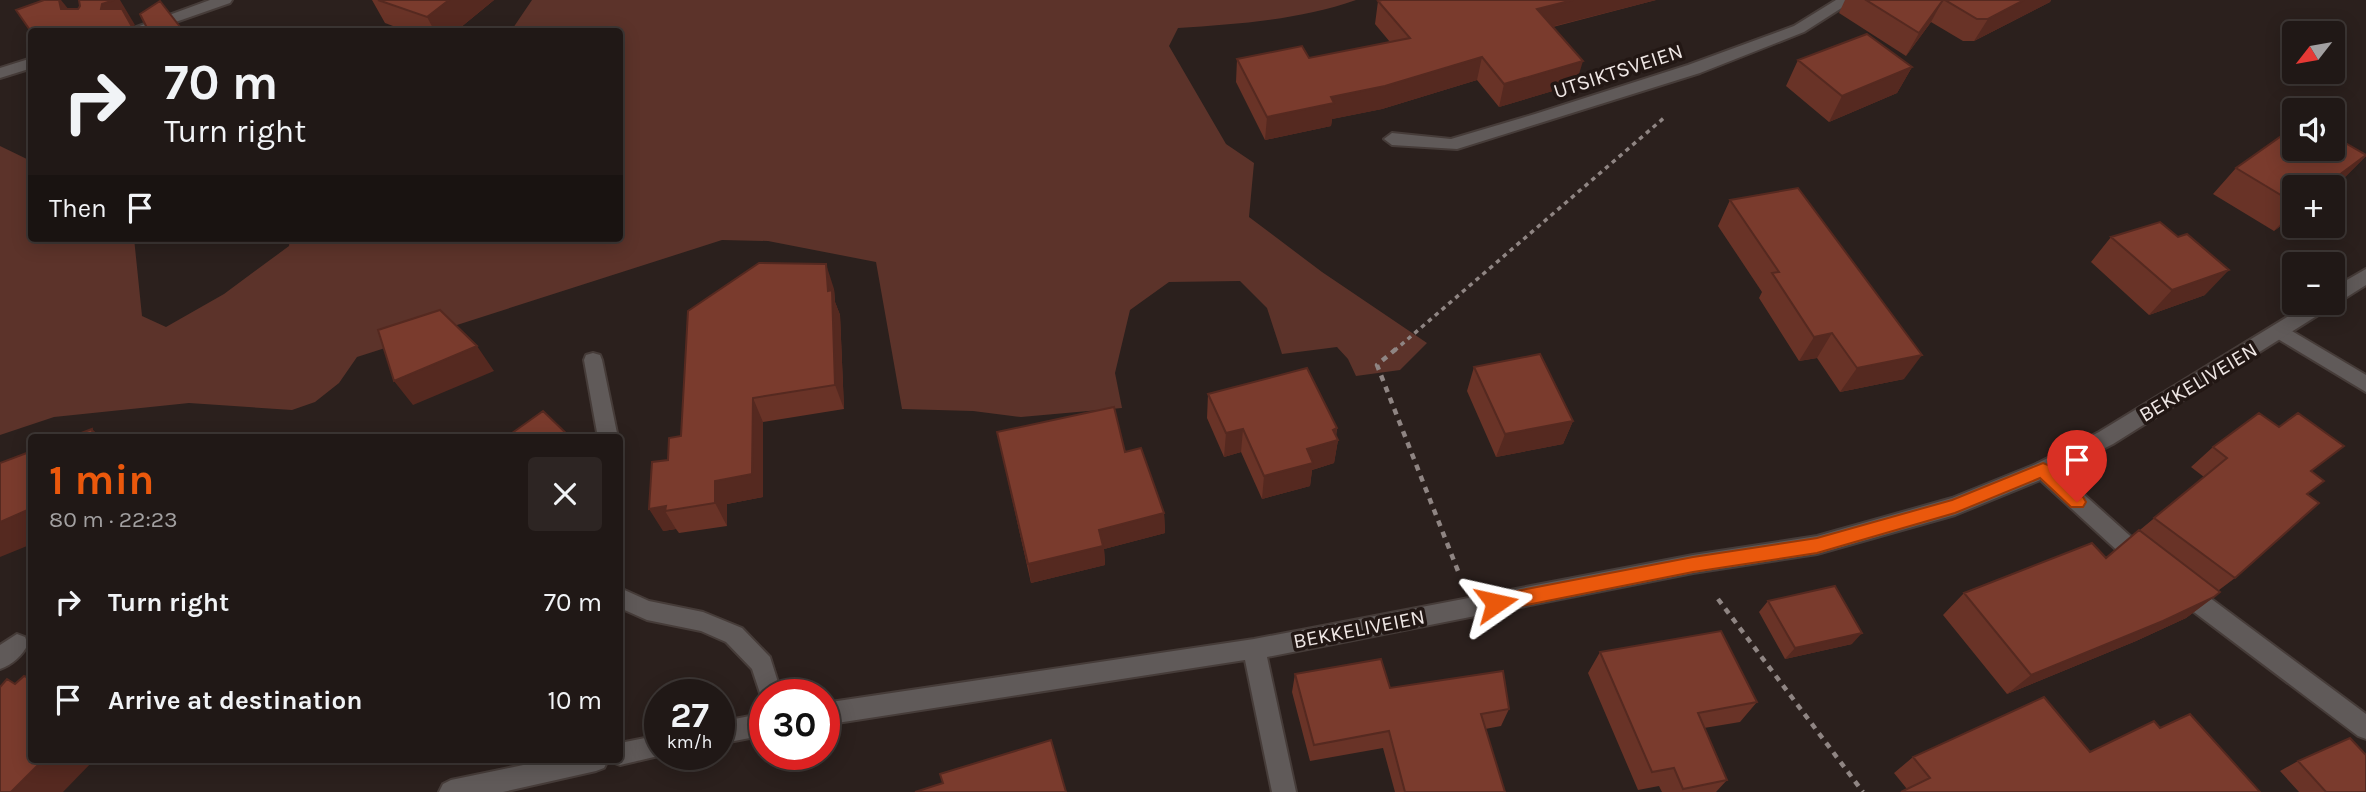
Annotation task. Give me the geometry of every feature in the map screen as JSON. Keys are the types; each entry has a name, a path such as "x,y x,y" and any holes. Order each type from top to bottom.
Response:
{"street":[{"path":"142,28 225,0"},
{"name":"UTSIKTSVEIEN","path":"1392,139 1451,145 1515,126 1694,69 1788,33 1847,0"},
{"path":"0,73 28,64"},
{"path":"2345,289 2366,276"},
{"name":"BEKKELIVEIEN","path":"840,712 1254,649 1693,564 1817,545 1955,506 2043,470 2106,438 2305,315"},
{"path":"2280,331 2366,384"},
{"path":"593,360 607,434"},
{"path":"2043,470 2129,550 2366,728"},
{"path":"623,599 647,610 703,622 734,635 762,664 766,679"},
{"path":"0,659 17,644"},
{"path":"1254,649 1284,792"},
{"path":"623,753 644,749"},
{"path":"451,792 582,763"}],"path":[{"path":"1472,607 1377,365 1669,114"},
{"path":"1693,564 1863,792"}],"shaded area":[{"path":"532,0 1356,0 1290,17 1178,28 1169,46 1226,144 1254,163 1249,217 1322,272 1427,343 1400,370 1356,376 1348,359 1337,347 1282,354 1267,308 1240,281 1169,282 1130,310 1115,373 1122,408 1021,417 973,411 902,409 876,262 768,241 722,240 357,357 339,383 315,402 292,410 189,403 54,417 0,435 0,146 28,160 28,242 134,242 142,316 166,327 224,294 289,246 290,242 623,242 623,28 513,28"}],"building":[{"path":"44,0 59,0 61,9 78,9 79,0 114,0 102,4 101,9 122,9 133,28 29,28 16,10"},
{"path":"378,0 449,0 427,17"},
{"path":"1573,0 1537,9 1583,61 1504,84 1482,57 1385,86 1331,97 1334,103 1267,117 1237,59 1302,46 1309,58 1410,38 1378,1"},
{"path":"1866,0 1943,0 1919,33"},
{"path":"1945,0 2024,0 1988,19 1977,19"},
{"path":"160,1 181,28 147,28 140,14"},
{"path":"1867,34 1912,67 1842,96 1798,60"},
{"path":"2282,135 2282,161 2345,161 2345,143 2366,155 2339,175 2282,175 2282,196 2236,168"},
{"path":"1798,188 1922,355 1857,368 1832,333 1814,337 1772,273 1779,272 1730,200"},
{"path":"2160,222 2178,237 2187,234 2229,270 2172,290 2111,237"},
{"path":"759,263 826,264 828,291 832,290 835,385 753,398 752,474 715,481 715,503 665,511 666,506 649,509 652,462 668,460 669,438 681,436 688,311"},
{"path":"440,310 477,346 394,381 378,330"},
{"path":"1540,354 1573,421 1505,434 1474,367"},
{"path":"1307,368 1337,428 1333,430 1338,440 1307,449 1313,463 1264,476 1243,429 1226,433 1208,394"},
{"path":"1114,407 1125,452 1141,448 1164,513 1099,530 1103,546 1028,564 997,432"},
{"path":"543,411 567,434 511,434"},
{"path":"2259,413 2279,427 2298,413 2344,446 2311,471 2324,481 2307,494 2319,503 2235,578 2154,518 2227,458 2213,447"},
{"path":"92,429 93,434 79,434"},
{"path":"28,452 28,510 0,522 0,463"},
{"path":"2139,530 2220,592 2163,621 2031,675 1964,593 2092,543 2106,558"},
{"path":"1835,586 1862,633 1795,648 1768,601"},
{"path":"1721,631 1757,702 1698,713 1727,780 1683,789 1674,768 1652,772 1600,652"},
{"path":"1381,659 1390,688 1503,671 1509,709 1481,714 1505,792 1405,792 1389,731 1314,745 1295,674"},
{"path":"24,676 28,678 28,763 40,763 11,792 0,792 0,687 7,679 15,684"},
{"path":"2044,697 2090,752 2154,721 2160,728 2190,714 2260,792 1901,792 1930,778 1913,757"},
{"path":"2350,738 2366,755 2366,792 2326,792 2298,761"},
{"path":"1051,740 1066,792 915,792 943,783 940,774"}],"route":[{"path":"1496,603 1693,564 1817,545 1955,506 2043,470 2077,502"}]}
